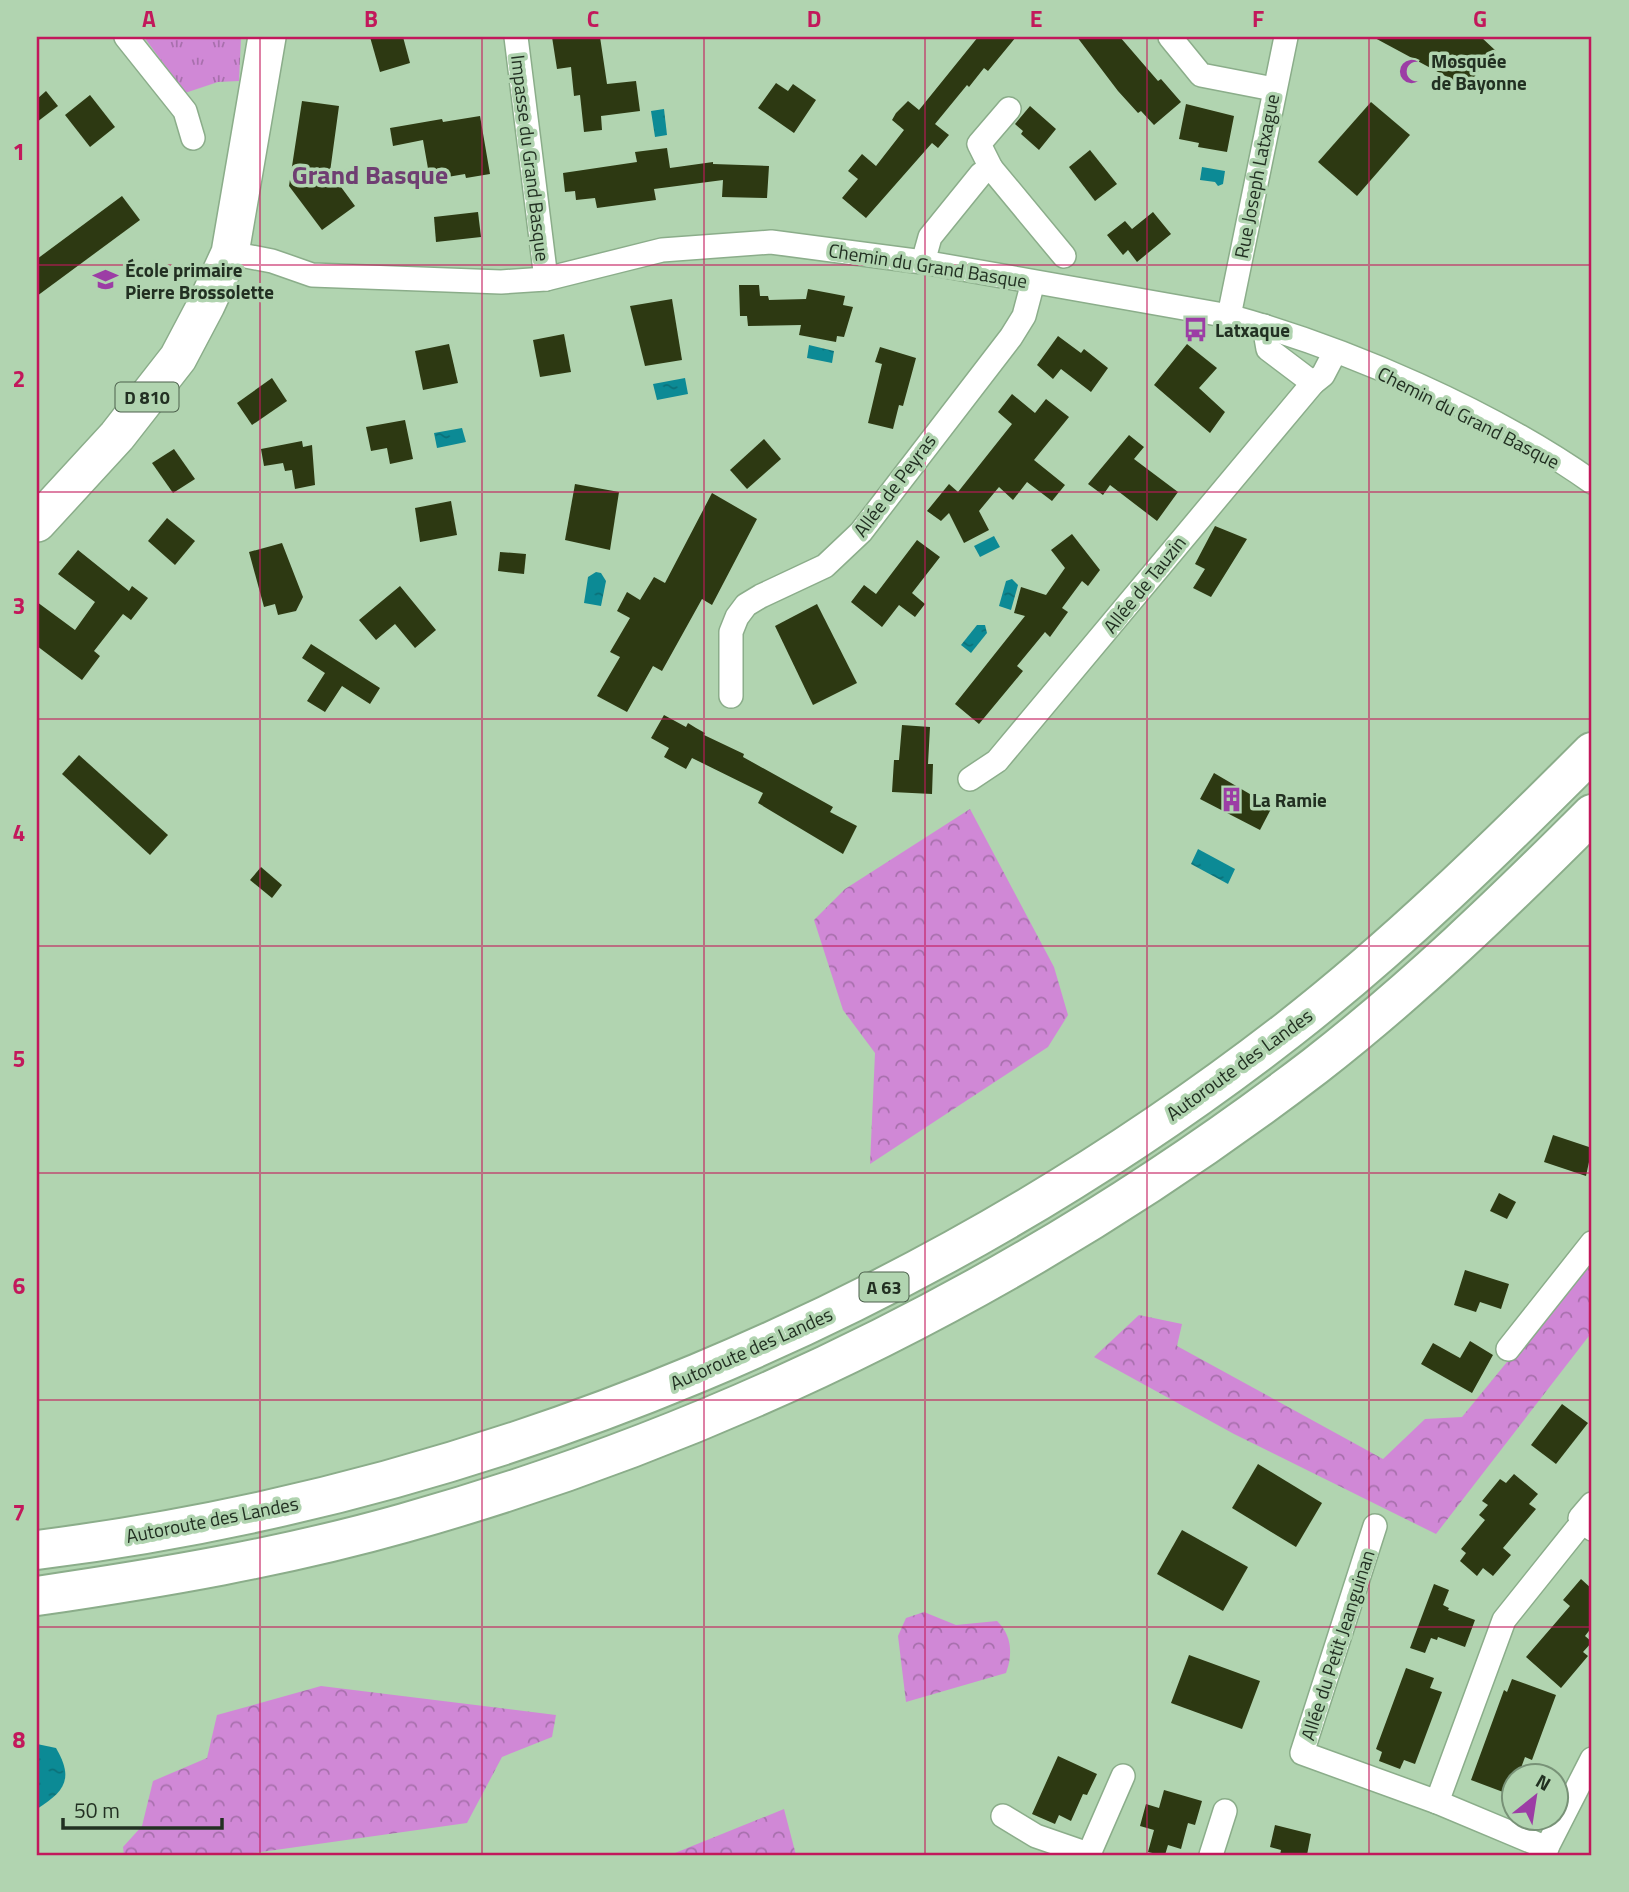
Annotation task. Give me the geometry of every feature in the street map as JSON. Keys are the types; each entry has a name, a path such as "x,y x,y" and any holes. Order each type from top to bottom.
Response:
{"highway":[{"name":"Autoroute des Landes","path":"37,1550 200,1524 323,1496 444,1464 563,1425 663,1387 757,1348 904,1277 1014,1215 1120,1149 1289,1030 1386,950 1478,867 1592,752"},
{"name":"A 63","path":"37,1596 242,1561 400,1524 485,1499 674,1433 900,1330 1012,1269 1116,1207 1240,1122 1414,985 1505,901 1592,814"}],"main road":[{"name":"D 810","path":"37,523 117,436 178,358 230,253 267,37"}],"street":[{"path":"126,37 185,111 193,138"},
{"name":"Impasse du Grand Basque","path":"516,37 546,279"},
{"path":"1170,37 1201,75 1273,89"},
{"name":"Rue Joseph Latxague","path":"1229,316 1273,89 1286,37"},
{"path":"1009,109 979,144 991,168 1063,256"},
{"path":"923,262 930,237 981,174 991,168"},
{"name":"Chemin du Grand Basque","path":"230,253 272,261 312,275 501,282 546,279 662,250 716,244 771,242 923,262 1229,316 1264,326 1335,352 1470,413 1528,442 1592,482"},
{"name":"Allée de Peyras","path":"731,696 731,632 737,617 746,605 761,596 825,566 860,533 1011,337 1024,316 1033,282"},
{"path":"1264,326 1268,349 1313,383"},
{"name":"Allée de Tauzin","path":"970,779 997,761 1068,678 1150,574 1313,383 1323,376 1335,352"},
{"path":"1508,1349 1592,1243"},
{"path":"1437,1802 1504,1620 1584,1529 1580,1518 1592,1504"},
{"name":"Allée du Petit Jeanguinan","path":"1375,1527 1302,1753 1437,1802 1545,1852"},
{"path":"1545,1852 1592,1759"},
{"path":"1003,1816 1036,1836 1090,1855 1124,1776"},
{"path":"1211,1855 1225,1811"}],"green space":[{"path":"144,37 241,37 239,81 218,82 185,93"},
{"path":"970,809 1054,967 1068,1015 1048,1047 870,1164 875,1053 843,1010 814,920 845,889"},
{"path":"1592,1258 1592,1332 1436,1534 1234,1434 1094,1357 1139,1315 1182,1324 1177,1346 1383,1459 1425,1419 1462,1417"},
{"path":"924,1612 956,1625 997,1621 1006,1632 1010,1646 1006,1673 906,1702 898,1636 906,1618"},
{"path":"321,1686 556,1715 552,1737 502,1757 467,1823 239,1855 124,1855 123,1847 142,1826 153,1781 207,1758 217,1715"},
{"path":"784,1809 796,1855 670,1855"}],"water":[{"path":"664,109 667,135 655,137 651,111"},
{"path":"1202,167 1225,171 1223,184 1218,186 1215,182 1200,180"},
{"path":"809,345 834,351 832,363 807,358"},
{"path":"685,378 688,394 657,400 653,384"},
{"path":"462,428 466,442 437,448 434,433"},
{"path":"994,536 1000,547 980,557 974,546"},
{"path":"596,572 601,573 606,581 601,606 584,603 588,577"},
{"path":"1012,579 1018,585 1011,610 999,606 1006,581"},
{"path":"977,625 985,625 987,633 971,653 961,645"},
{"path":"1198,849 1235,869 1228,884 1191,864"},
{"path":"37,1744 56,1748 65,1768 65,1776 60,1790 37,1809"}],"building":[{"path":"370,37 403,37 410,63 380,72"},
{"path":"552,37 600,37 607,84 636,81 640,111 601,116 602,130 584,132 580,95 574,96 571,67 557,69"},
{"path":"978,37 1016,37 988,71 984,68 969,87 967,85 935,124 949,135 938,148 932,143 866,218 842,198 858,179 848,171 862,154 876,166 904,130 892,120 896,113 908,101 919,110"},
{"path":"1077,37 1120,37 1158,81 1161,79 1181,102 1154,125 1141,111 1138,113 1118,91"},
{"path":"1373,37 1481,37 1496,51 1463,90 1451,79"},
{"path":"776,83 788,91 793,84 816,100 794,133 758,108"},
{"path":"46,91 58,106 37,122 37,99"},
{"path":"90,95 115,127 90,147 65,115"},
{"path":"302,101 339,106 330,172 355,206 322,230 289,186"},
{"path":"1371,102 1410,135 1357,196 1318,162"},
{"path":"1186,104 1234,116 1227,152 1198,147 1199,143 1179,139"},
{"path":"1030,106 1056,129 1039,150 1021,134 1023,131 1015,124"},
{"path":"480,116 490,174 466,178 465,174 430,180 423,140 393,146 390,128"},
{"path":"667,148 670,168 713,162 769,166 767,198 722,197 723,180 654,189 656,200 597,208 595,198 576,200 575,191 565,192 563,173 637,162 635,152"},
{"path":"1090,150 1117,184 1095,201 1069,167"},
{"path":"122,196 140,220 37,296 37,259"},
{"path":"478,212 481,237 436,242 434,217"},
{"path":"1153,212 1171,234 1137,262 1128,250 1123,255 1107,235 1125,221 1132,229"},
{"path":"739,285 759,285 760,296 768,296 769,300 806,299 808,289 845,296 843,305 853,307 844,337 837,336 836,342 799,335 801,325 748,326 747,316 740,316"},
{"path":"672,299 682,360 645,366 630,306"},
{"path":"564,334 571,372 540,377 533,340"},
{"path":"1058,336 1081,353 1084,349 1108,368 1091,392 1061,369 1053,379 1037,365"},
{"path":"449,344 458,383 423,390 415,351"},
{"path":"1187,344 1217,368 1199,388 1225,412 1210,433 1154,385"},
{"path":"880,347 916,358 903,406 899,405 893,429 868,423 882,364 875,362"},
{"path":"272,378 287,401 252,425 237,403"},
{"path":"1012,394 1035,413 1046,399 1069,417 1034,460 1065,485 1052,501 1027,482 1013,500 999,487 979,511 989,530 964,543 949,513 941,521 927,511 949,484 958,492 1012,424 998,412"},
{"path":"405,420 413,459 390,464 387,448 371,451 366,427"},
{"path":"1129,435 1144,447 1134,459 1178,492 1157,521 1110,485 1103,495 1088,484"},
{"path":"764,439 781,459 747,489 730,470"},
{"path":"302,441 303,447 312,445 315,485 295,489 292,470 285,471 283,463 264,466 261,449"},
{"path":"174,449 195,479 173,493 152,463"},
{"path":"575,484 619,492 610,550 565,540"},
{"path":"712,493 757,519 712,605 702,599 662,671 653,666 627,712 597,696 620,657 610,652 630,618 617,611 627,592 640,600 654,577 665,583"},
{"path":"451,501 457,535 420,542 415,508"},
{"path":"167,518 195,541 175,565 148,541"},
{"path":"1215,526 1247,539 1211,597 1193,588 1205,569 1195,564"},
{"path":"1072,534 1100,570 1088,586 1082,581 1062,608 1068,612 1050,637 1045,632 1017,666 1023,671 979,724 955,704 1025,616 1014,613 1021,587 1046,595 1065,568 1051,550"},
{"path":"917,540 940,557 912,593 925,604 915,617 899,605 882,627 851,602 864,585 876,594"},
{"path":"282,543 303,597 296,611 278,615 275,604 264,607 249,552"},
{"path":"78,550 129,591 132,586 148,598 131,620 123,614 94,651 100,656 82,680 37,646 37,602 75,630 95,602 58,574"},
{"path":"500,552 526,554 524,574 498,571"},
{"path":"400,586 436,630 415,648 395,624 376,640 359,620"},
{"path":"817,604 857,683 813,705 775,626"},
{"path":"311,644 380,688 370,704 342,686 325,712 307,701 325,673 302,658"},
{"path":"664,715 686,727 688,723 705,733 704,735 744,754 743,757 833,807 830,812 857,826 843,854 758,803 763,793 692,758 686,769 664,757 669,748 651,738"},
{"path":"902,725 930,727 928,764 933,764 932,794 892,792 894,760 899,760"},
{"path":"79,755 168,835 150,855 62,774"},
{"name":"La Ramie","path":"1214,773 1272,807 1260,830 1200,799"},
{"path":"261,867 282,885 272,898 250,880"},
{"path":"1553,1135 1592,1148 1586,1176 1544,1162"},
{"path":"1499,1193 1516,1202 1507,1219 1490,1211"},
{"path":"1465,1270 1509,1284 1501,1309 1480,1302 1476,1312 1454,1305"},
{"path":"1470,1341 1493,1355 1472,1393 1421,1364 1433,1343 1460,1358"},
{"path":"1562,1404 1588,1423 1556,1464 1531,1445"},
{"path":"1258,1464 1322,1503 1296,1547 1232,1508"},
{"path":"1514,1474 1538,1494 1529,1504 1536,1509 1503,1548 1511,1555 1493,1576 1483,1568 1477,1576 1460,1561 1466,1553 1461,1549 1485,1520 1479,1515 1488,1505 1482,1501 1500,1479 1506,1483"},
{"path":"1182,1530 1248,1567 1223,1611 1157,1574"},
{"path":"1581,1579 1592,1589 1592,1627 1585,1636 1592,1642 1583,1652 1588,1656 1561,1688 1526,1657 1570,1606 1563,1600"},
{"path":"1434,1584 1449,1590 1443,1605 1449,1608 1448,1610 1475,1620 1465,1647 1438,1637 1437,1640 1431,1638 1425,1653 1410,1648"},
{"path":"1189,1655 1260,1681 1242,1729 1171,1703"},
{"path":"1406,1668 1434,1678 1430,1688 1442,1692 1415,1764 1404,1760 1400,1769 1379,1761 1382,1752 1376,1749"},
{"path":"1512,1679 1556,1695 1532,1760 1525,1757 1523,1762 1500,1762 1500,1791 1471,1780 1504,1690 1507,1692"},
{"path":"1058,1756 1097,1774 1087,1795 1083,1794 1071,1821 1059,1815 1055,1824 1032,1814"},
{"path":"1164,1790 1202,1801 1195,1825 1188,1823 1181,1849 1168,1845 1165,1855 1161,1855 1148,1852 1154,1830 1140,1826 1146,1804 1159,1808"},
{"path":"1275,1825 1311,1834 1307,1855 1280,1855 1281,1850 1270,1847"}],"place":[{"name":"Mosquée de Bayonne","path":"1411,71"},
{"name":"École primaire Pierre Brossolette","path":"105,280"},
{"name":"Latxaque","path":"1195,329"},
{"name":"La Ramie","path":"1232,799"}],"district":[{"name":"Grand Basque","path":"370,174"}]}
